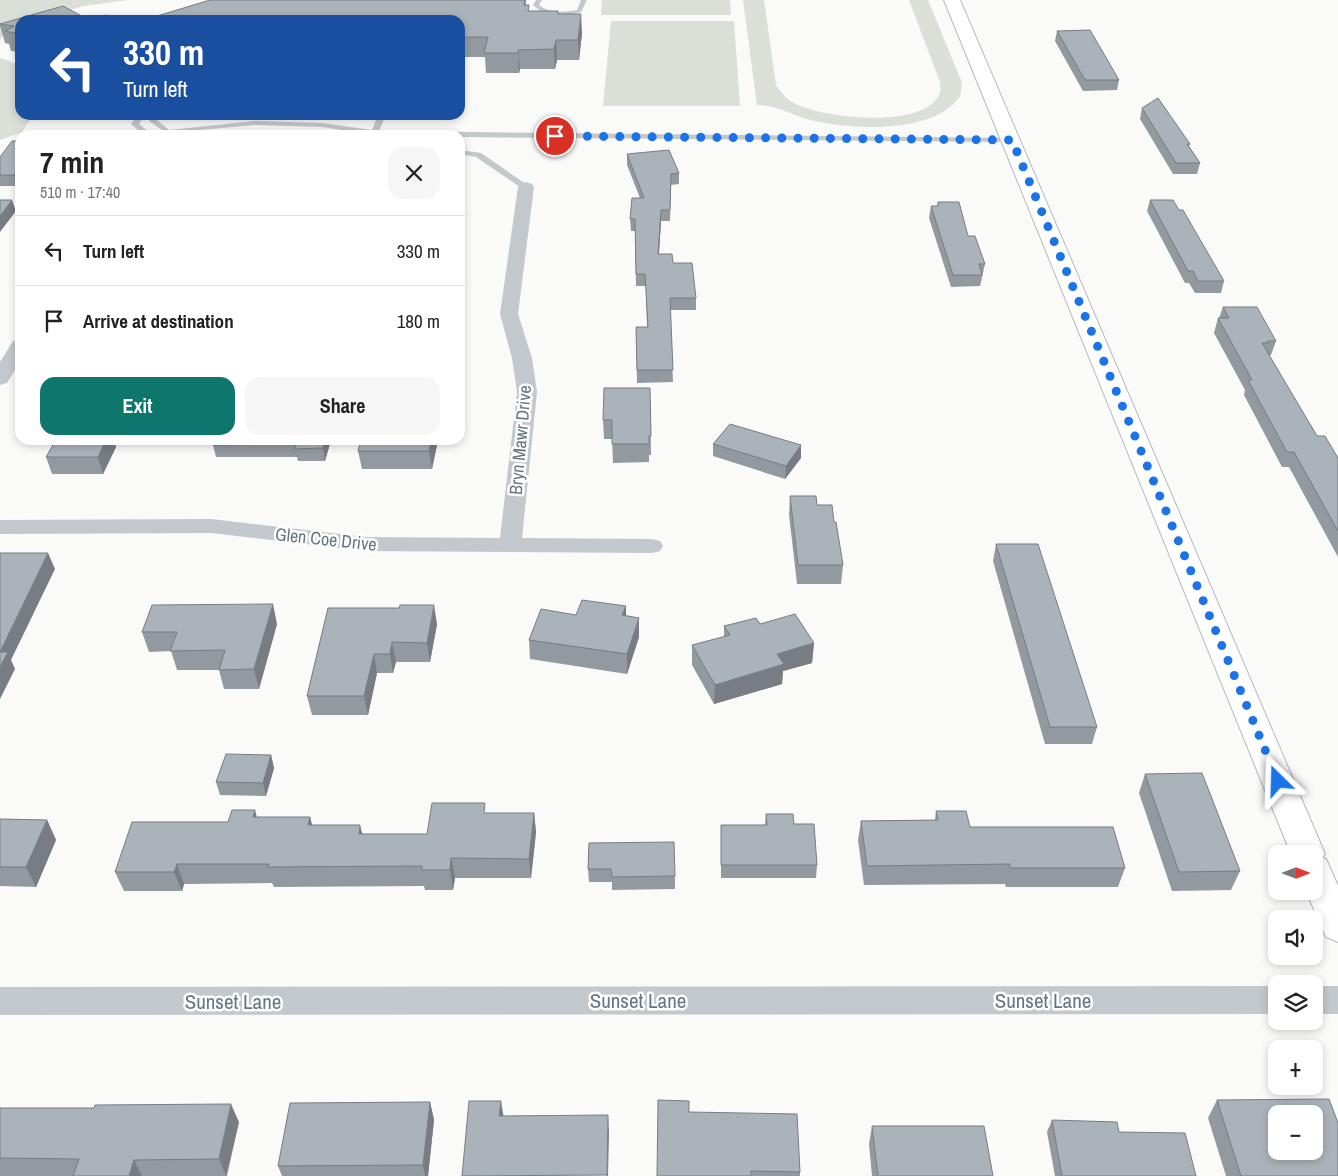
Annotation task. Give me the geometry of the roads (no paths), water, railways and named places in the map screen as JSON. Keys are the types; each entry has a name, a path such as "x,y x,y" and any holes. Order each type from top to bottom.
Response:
{"street":[{"path":"952,0 1012,140 1304,845"},
{"name":"Bryn Mawr Drive","path":"510,546 527,392 522,358 509,314 526,187"},
{"path":"0,379 15,354"},
{"name":"Glen Coe Drive","path":"0,527 210,526 366,544 652,546"},
{"path":"1323,891 1338,927"},
{"name":"Sunset Lane","path":"0,1001 1268,1000"},
{"path":"1323,1000 1338,1000"}],"lane":[{"path":"539,0 536,5 544,12 559,14 579,11 584,0"},
{"path":"137,120 135,124 142,130"},
{"path":"154,120 166,130 255,123 322,125 355,130"},
{"path":"465,135 1012,140"},
{"path":"465,153 478,155 526,187"}]}
